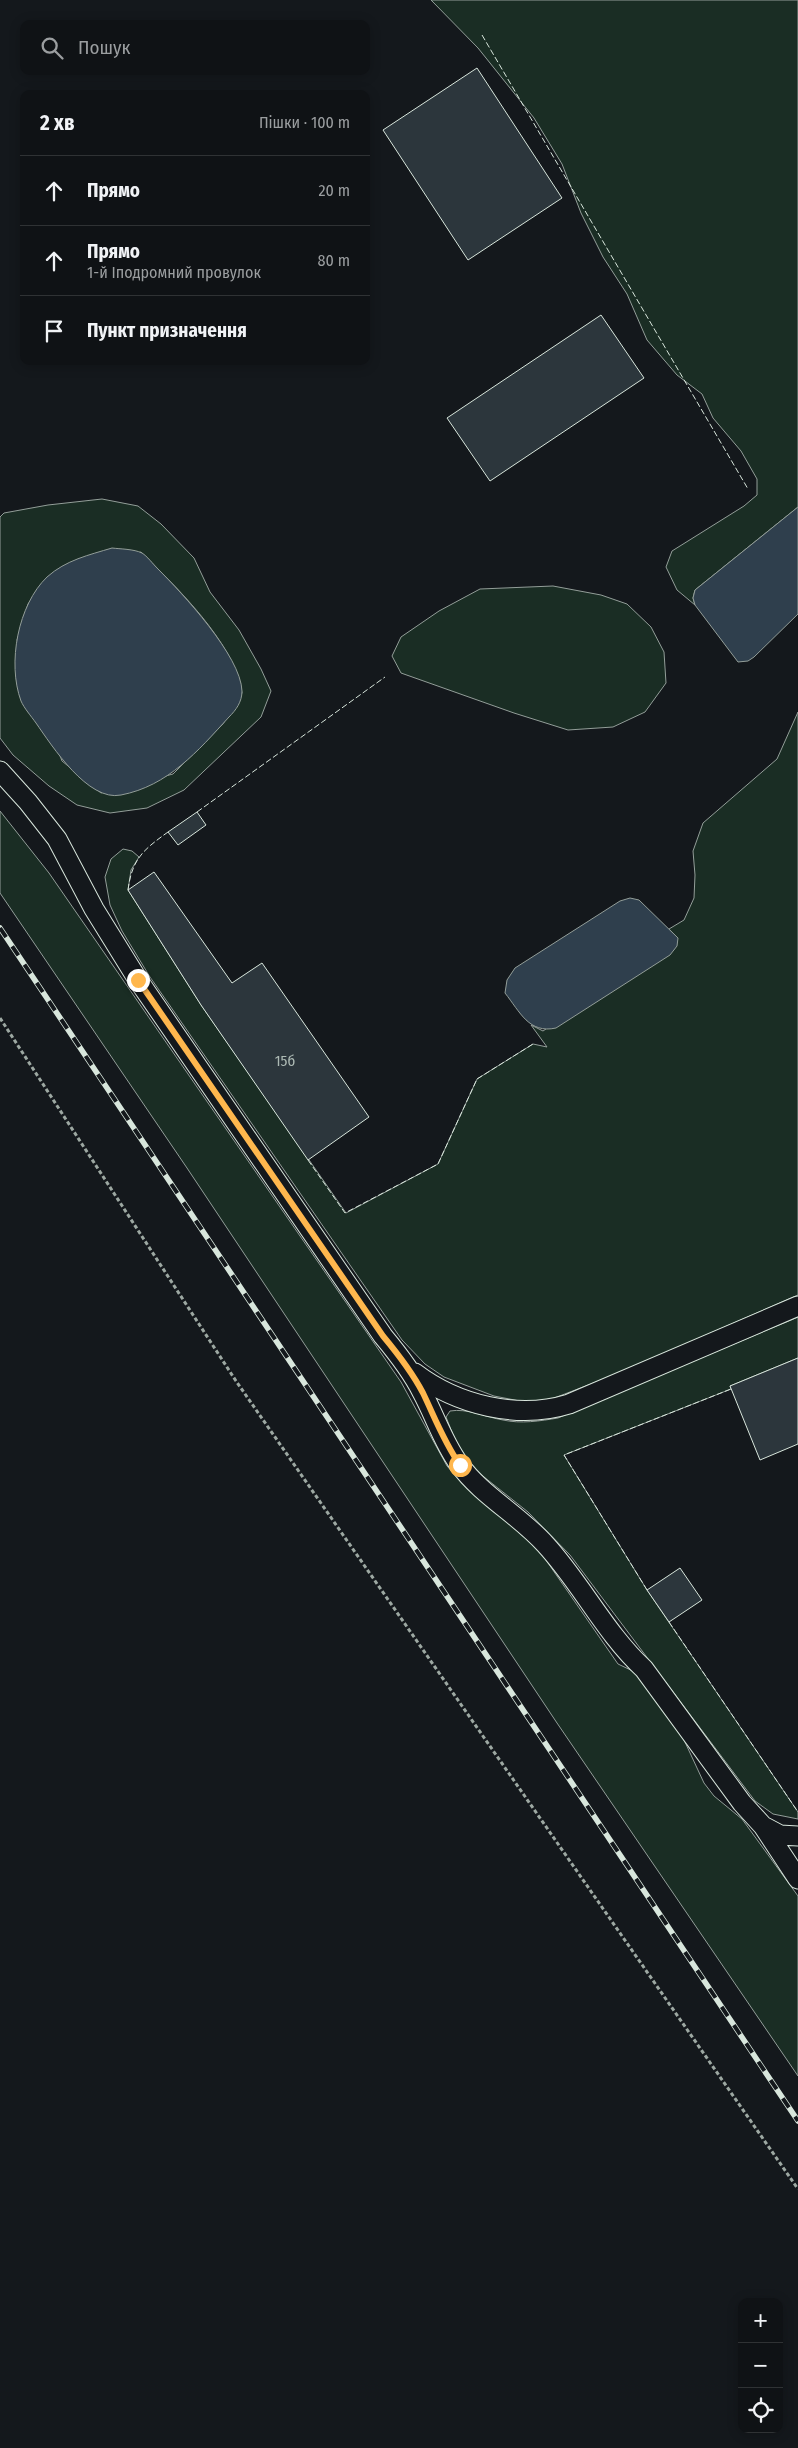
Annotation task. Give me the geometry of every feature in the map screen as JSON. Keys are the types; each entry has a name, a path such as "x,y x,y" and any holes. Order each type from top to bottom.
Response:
{"lane":[{"path":"0,772 28,802 57,839 107,932 138,980 383,1336 407,1366 422,1392 446,1445 460,1465 474,1481 525,1523 558,1558 625,1651 644,1669 742,1803 763,1826 798,1879"},
{"path":"407,1366 433,1387 491,1406 524,1412 550,1410 578,1400 798,1306"},
{"path":"763,1826 780,1835 798,1836"}],"path":[{"path":"0,1018 236,1381 798,2189"}],"green space":[{"path":"431,0 798,0 798,507 695,590 693,598 695,605 677,590 666,567 672,551 744,506 757,495 757,479 741,451 713,418 702,394 677,375 647,340 627,294 603,257 581,213 562,164 534,118 478,48"},
{"path":"102,499 138,506 161,524 194,558 210,592 239,630 271,691 261,717 184,790 147,808 110,813 77,805 49,786 13,755 0,738 0,517 4,513 48,505","holes":["141,552 187,599 216,635 237,674 242,693 223,724 173,774 101,793 62,761 17,640 28,604 47,578"]},
{"path":"553,586 601,595 627,604 651,627 664,652 666,683 645,712 613,727 568,730 401,673 392,656 401,637 439,611 480,589"},
{"path":"798,712 798,1295 617,1374 549,1400 525,1402 494,1396 444,1377 425,1364 402,1340 150,977 122,931 110,905 105,877 111,859 123,849 132,851 139,857 131,870 128,890 201,1005 346,1213 438,1164 477,1079 533,1044 547,1047 531,1025 543,1031 678,938 669,929 684,920 694,898 693,851 703,823 777,759"},
{"path":"0,811 49,873 401,1382 447,1466 461,1482 539,1550 618,1664 637,1673 678,1727 704,1783 714,1796 742,1819 798,1896 798,2076 557,1723 187,1168 0,893"},
{"path":"798,1317 798,1358 730,1386 731,1389 564,1455 647,1590 798,1812 798,1819 773,1814 755,1801 570,1555 528,1512 474,1469 457,1445 446,1417 450,1411 456,1410 517,1422 558,1418"}],"water":[{"path":"798,507 798,614 754,657 748,661 738,662 695,605 693,598 695,590"},
{"path":"112,548 142,553 181,593 221,643 239,677 242,691 240,702 234,712 194,754 168,775 153,784 121,795 109,795 96,790 61,758 22,704 15,670 15,652 22,619 37,589 47,577 62,566"},
{"path":"630,898 639,900 678,938 677,946 670,955 556,1028 539,1028 532,1025 505,993 507,980 515,968 620,901"}],"building":[{"path":"477,68 562,198 468,260 383,130"},
{"path":"601,315 644,378 490,481 447,418"},
{"path":"197,812 206,825 178,845 168,832"},
{"path":"154,872 232,983 262,963 369,1117 308,1160 201,1005 128,890"},
{"path":"798,1358 798,1444 760,1460 730,1386"},
{"path":"680,1568 702,1600 669,1622 647,1590"}],"railway":[{"path":"0,928 798,2121"}],"fence":[{"path":"482,35 748,489"},
{"path":"197,812 385,677"},
{"path":"128,890 132,870 140,856 168,832"},
{"path":"308,1160 345,1213 438,1164 477,1079 533,1044"},
{"path":"647,1590 564,1455 731,1389"},
{"path":"669,1622 798,1812"}],"route":[{"path":"138,980 383,1336 407,1366 422,1392 446,1445 460,1465"}]}
